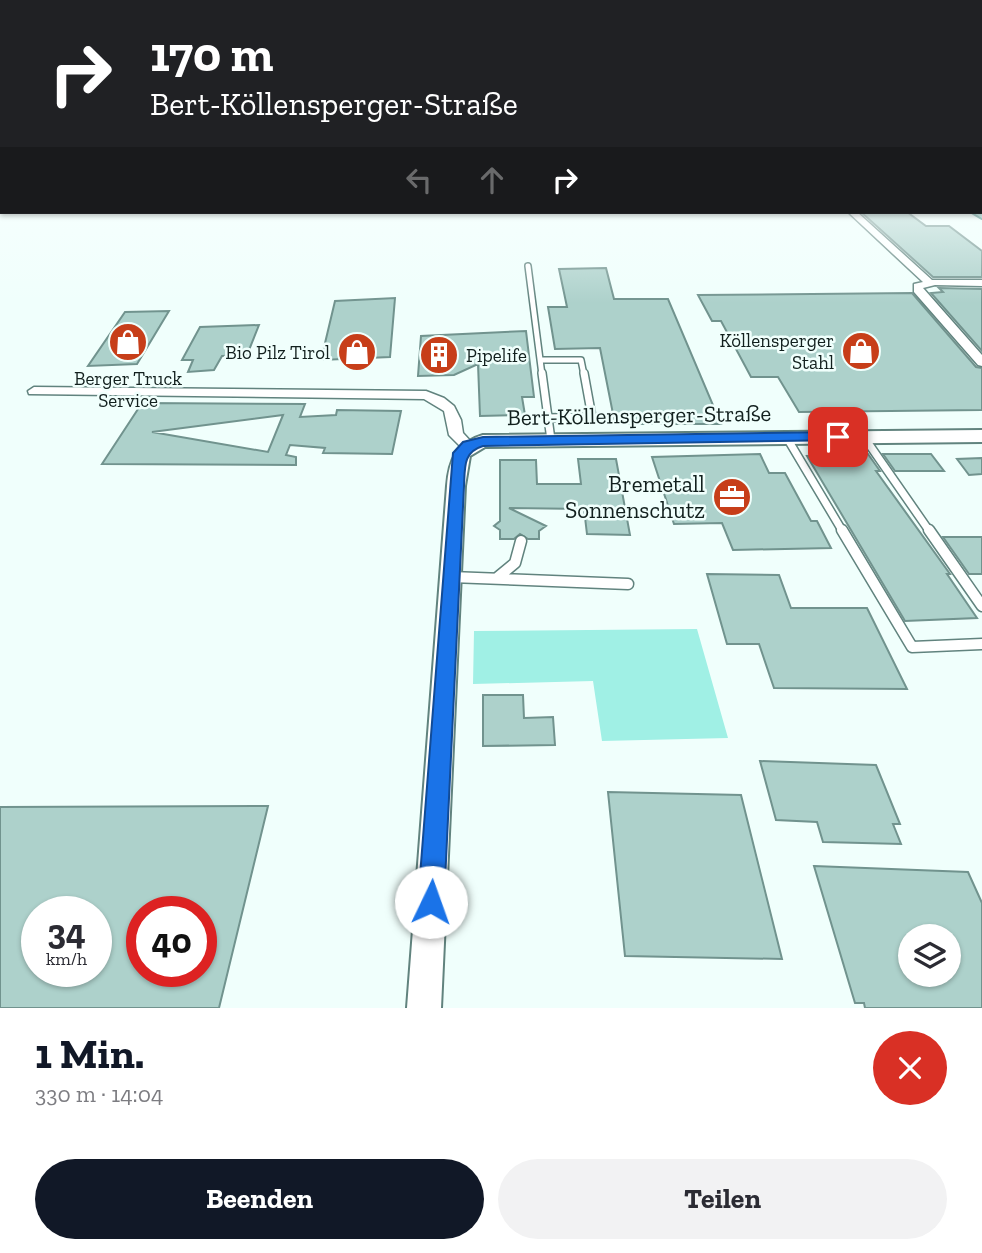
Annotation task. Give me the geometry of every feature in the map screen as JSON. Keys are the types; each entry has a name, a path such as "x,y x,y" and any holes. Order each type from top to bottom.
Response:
{"street":[{"path":"854,214 930,283"},
{"path":"982,283 930,283 918,286 918,290 982,362"},
{"path":"34,391 426,395 449,406 455,416 456,435 468,446 458,457 424,1008"},
{"name":"Bert-Köllensperger-Straße","path":"468,446 483,441 982,436"}],"lane":[{"path":"528,266 551,440"},
{"path":"541,360 581,360 592,417 548,418"},
{"path":"864,437 982,606"},
{"path":"787,438 912,647 982,644"},
{"path":"495,578 513,567 519,557 521,541"},
{"path":"451,577 628,584"}],"shaded area":[{"path":"697,629 728,738 602,741 593,681 473,684 474,631"}],"building":[{"path":"863,214 910,214 926,226 949,226 982,251 982,277 933,277"},
{"path":"606,268 614,299 668,299 721,424 615,424 600,348 555,349 548,307 567,307 559,269"},
{"path":"939,288 982,289 982,351 931,293 943,292"},
{"name":"Köllensperger Stahl","path":"912,293 976,367 982,368 982,410 799,412 778,377 751,377 721,321 712,321 698,295"},
{"path":"395,298 390,357 321,360 335,301"},
{"path":"169,311 137,364 88,366 125,312"},
{"path":"259,325 247,355 222,356 214,370 188,372 193,360 182,360 200,327"},
{"path":"526,331 534,397 522,397 525,415 480,416 478,364 454,375 418,376 421,336"},
{"path":"142,403 305,404 300,417 336,415 337,410 401,411 392,454 323,453 325,448 290,445 286,455 296,457 296,465 102,464","holes":["283,415 268,452 152,432"]},
{"name":"Bremetall Sonnenschutz","path":"760,454 769,473 785,473 811,521 817,521 831,548 733,550 722,523 674,524 652,457"},
{"path":"868,454 880,471 876,471 950,574 947,574 977,618 905,621 807,456"},
{"path":"883,454 931,454 944,471 895,471"},
{"path":"982,458 982,474 969,475 957,459"},
{"path":"578,459 616,459 630,535 587,534 584,509 509,508 546,526 539,531 539,539 528,539 520,534 514,539 500,539 500,530 494,526 500,521 500,460 536,460 537,484 581,484"},
{"path":"943,537 982,537 982,574 969,574"},
{"path":"707,574 779,575 791,608 867,608 907,689 774,688 759,644 727,644"},
{"path":"483,695 523,695 524,718 553,717 555,745 483,746"},
{"path":"760,761 876,765 900,824 893,824 901,844 823,842 817,822 776,820"},
{"path":"608,792 741,795 782,959 625,956"},
{"path":"268,806 219,1008 0,1008 0,807"},
{"path":"814,866 968,872 982,903 982,1008 865,1008 864,1003 855,1003"}],"place":[{"name":"Berger Truck Service","path":"128,342"},
{"name":"Köllensperger Stahl","path":"861,351"},
{"name":"Bio Pilz Tirol","path":"357,352"},
{"name":"Pipelife","path":"439,355"},
{"name":"Bremetall Sonnenschutz","path":"732,497"}],"route":[{"path":"431,902 458,457 468,446 483,441 838,437"}]}
